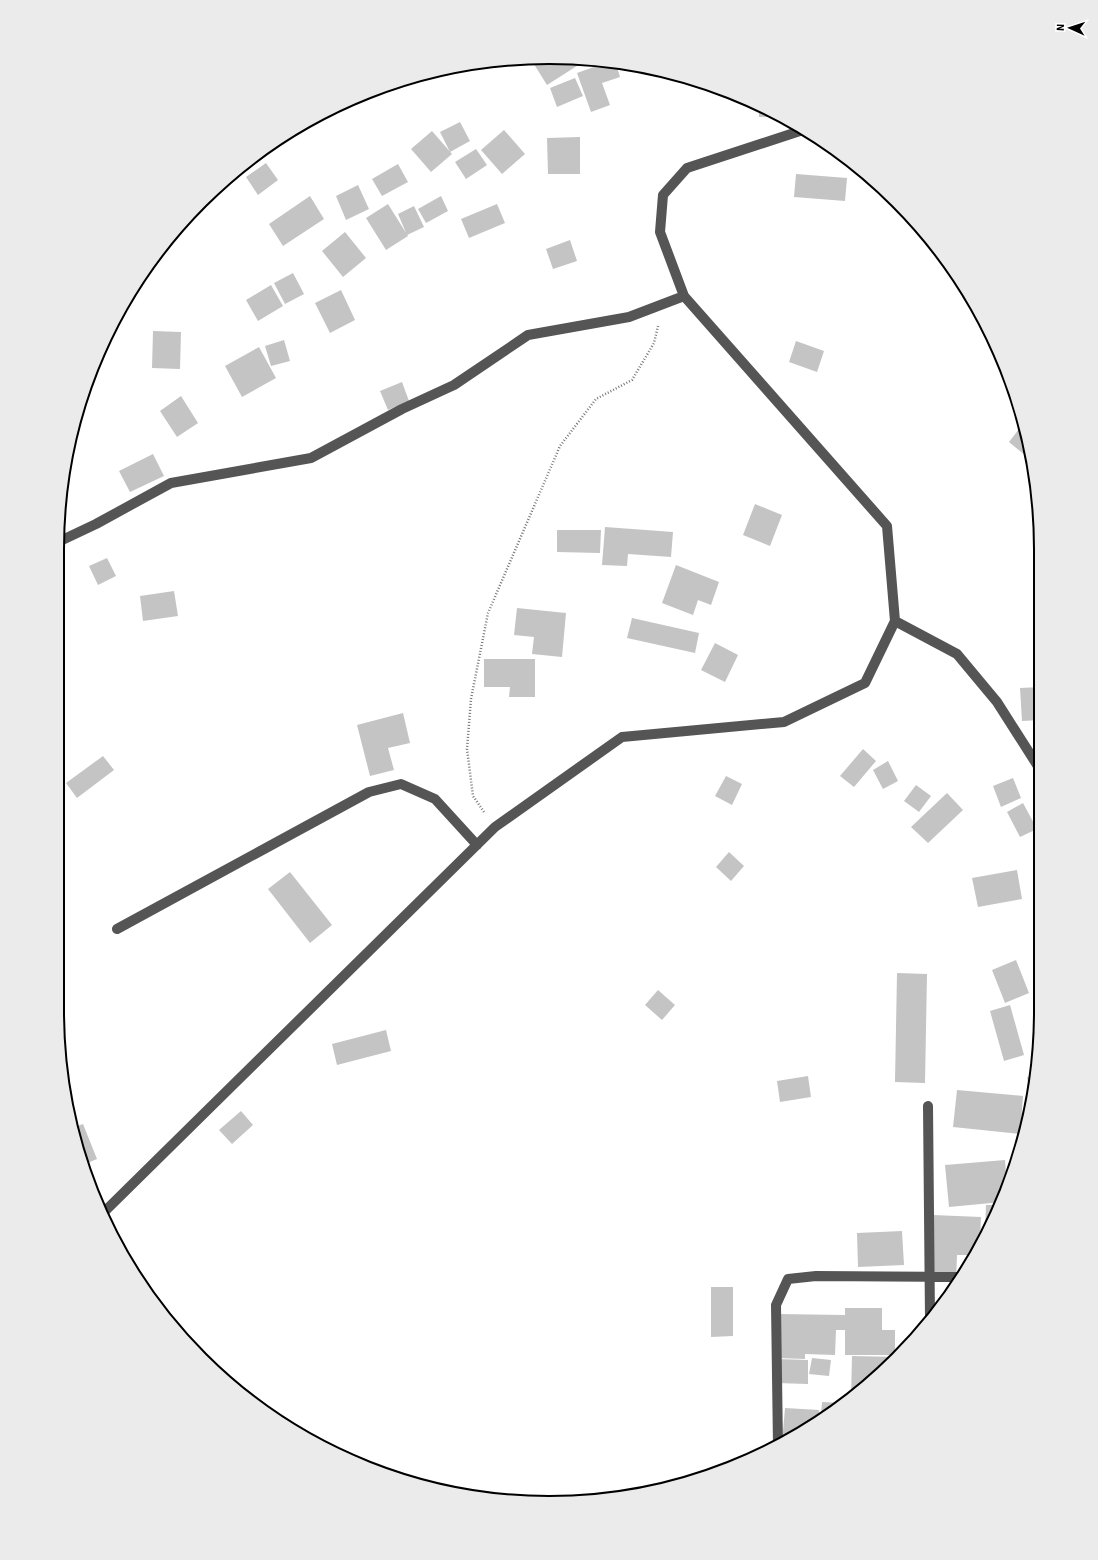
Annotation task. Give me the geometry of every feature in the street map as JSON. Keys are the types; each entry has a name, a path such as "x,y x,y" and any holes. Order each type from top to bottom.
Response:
{"street":[{"path":"107,1209 495,827 622,737 784,722 866,683 896,621 887,526 684,296 660,232 663,195 687,168 797,132"},
{"path":"64,539 96,524 171,483 311,458 402,409 454,385 528,335 629,317 684,296"},
{"path":"896,621 957,654 997,702 1034,760"},
{"path":"117,929 369,792 401,784 435,799 477,845"},
{"path":"928,1106 930,1311"},
{"path":"778,1439 776,1305 788,1279 816,1276 954,1277"}],"path":[{"path":"495,827 473,796 467,750 471,699 488,613 560,446 596,400 632,380 654,342 663,304"}],"building":[{"path":"534,64 579,65 547,85"},
{"path":"595,66 617,69 620,77 602,83 610,105 591,112 577,73"},
{"path":"575,78 583,96 557,107 550,88"},
{"path":"759,112 770,117 759,117"},
{"path":"460,122 470,141 450,152 440,132"},
{"path":"504,130 525,154 502,174 481,150"},
{"path":"432,131 452,154 431,172 411,149"},
{"path":"580,137 580,174 548,174 547,138"},
{"path":"476,149 487,165 466,179 455,162"},
{"path":"266,163 278,180 258,195 246,177"},
{"path":"398,164 408,182 382,196 372,179"},
{"path":"796,174 847,178 845,201 794,197"},
{"path":"358,185 369,209 346,220 336,196"},
{"path":"310,196 324,219 283,246 269,224"},
{"path":"441,196 448,211 426,223 418,209"},
{"path":"388,204 408,236 386,250 366,218"},
{"path":"497,204 505,223 469,238 461,219"},
{"path":"414,206 424,227 407,235 398,214"},
{"path":"345,232 366,258 343,277 322,251"},
{"path":"570,240 577,261 553,269 546,249"},
{"path":"293,273 304,294 285,304 274,283"},
{"path":"271,285 283,306 258,321 246,300"},
{"path":"341,290 355,320 330,333 315,303"},
{"path":"153,331 181,332 180,369 152,368"},
{"path":"284,340 290,361 271,366 265,346"},
{"path":"796,341 824,351 817,372 789,362"},
{"path":"259,347 276,378 242,397 225,366"},
{"path":"402,382 409,401 388,410 380,391"},
{"path":"181,396 198,423 177,437 160,411"},
{"path":"1019,429 1025,455 1009,442"},
{"path":"153,454 164,476 130,492 119,471"},
{"path":"755,504 782,515 770,546 743,535"},
{"path":"605,527 673,532 671,557 628,554 627,566 602,565"},
{"path":"557,530 601,530 600,553 557,552"},
{"path":"107,558 116,576 98,585 89,566"},
{"path":"676,565 719,582 711,605 698,600 693,615 662,603"},
{"path":"174,591 178,616 143,621 140,596"},
{"path":"517,608 566,613 562,657 532,654 534,637 514,635"},
{"path":"632,618 699,633 695,653 627,638"},
{"path":"715,643 738,655 725,682 701,670"},
{"path":"484,659 535,659 535,697 509,697 510,687 484,687"},
{"path":"1034,687 1034,720 1022,721 1020,688"},
{"path":"403,713 410,743 388,748 394,770 370,776 357,725"},
{"path":"863,749 876,761 854,787 840,776"},
{"path":"103,756 114,770 77,798 66,783"},
{"path":"888,761 898,781 883,789 873,770"},
{"path":"726,776 742,784 732,805 715,796"},
{"path":"1013,778 1021,798 1001,807 993,786"},
{"path":"916,785 931,796 919,812 904,801"},
{"path":"947,793 963,810 928,843 911,827"},
{"path":"1023,803 1034,823 1034,830 1020,837 1007,812"},
{"path":"729,852 744,866 731,881 716,867"},
{"path":"1017,870 1022,899 978,907 972,878"},
{"path":"290,872 332,925 310,943 268,889"},
{"path":"1016,960 1029,993 1005,1003 992,970"},
{"path":"897,973 927,974 925,1083 895,1082"},
{"path":"658,990 675,1005 662,1020 645,1005"},
{"path":"1010,1005 1024,1055 1004,1061 990,1011"},
{"path":"386,1030 391,1051 337,1065 332,1044"},
{"path":"808,1076 811,1097 780,1102 777,1081"},
{"path":"957,1090 1023,1096 1021,1122 1018,1134 953,1127"},
{"path":"241,1111 253,1125 232,1144 219,1130"},
{"path":"83,1124 97,1159 89,1163 81,1137 78,1126"},
{"path":"1005,1160 1006,1173 994,1203 949,1207 945,1165"},
{"path":"986,1205 993,1205 985,1223"},
{"path":"933,1215 981,1217 980,1233 968,1255 957,1255 956,1273 951,1281 932,1281"},
{"path":"902,1231 904,1265 858,1267 857,1233"},
{"path":"711,1287 733,1287 733,1336 711,1337"},
{"path":"845,1308 882,1308 882,1330 895,1330 895,1351 891,1355 845,1355 845,1330 836,1330 835,1355 805,1354 805,1359 777,1358 778,1314 845,1315"},
{"path":"852,1356 889,1357 869,1376 851,1390"},
{"path":"812,1358 831,1360 829,1376 809,1374"},
{"path":"777,1359 808,1360 808,1384 776,1383"},
{"path":"822,1402 834,1403 821,1412"},
{"path":"785,1408 819,1410 819,1414 783,1436"}]}
